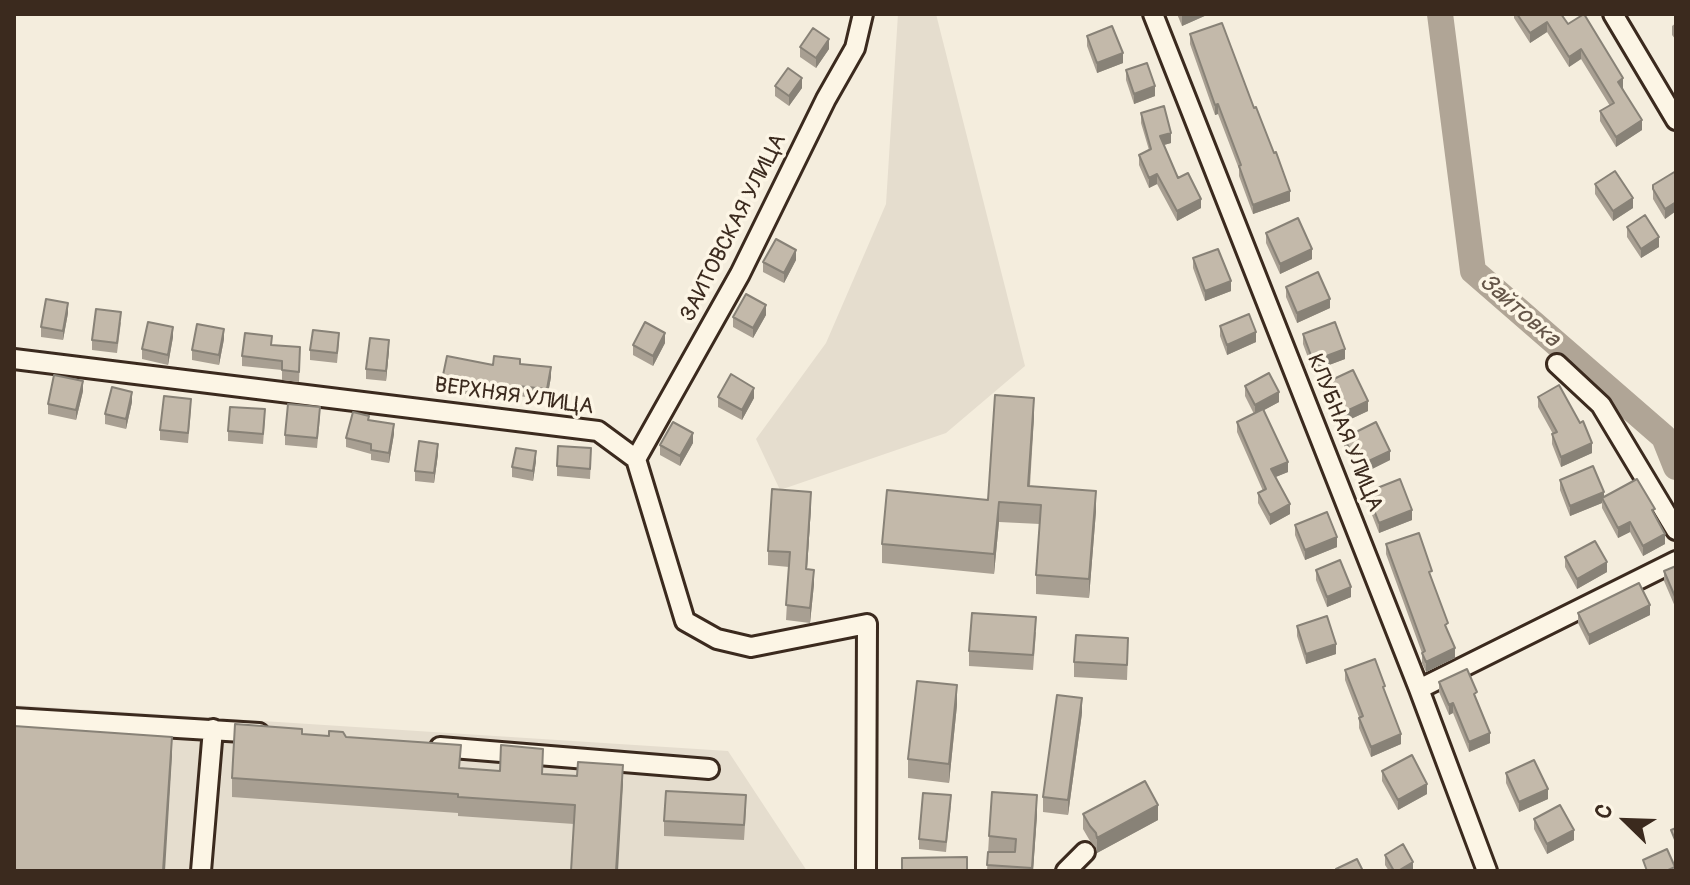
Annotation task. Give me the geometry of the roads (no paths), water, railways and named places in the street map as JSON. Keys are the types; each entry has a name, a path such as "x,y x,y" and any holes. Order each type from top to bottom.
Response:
{"street":[{"name":"ЗАИТОВСКАЯ УЛИЦА","path":"636,459 740,274 826,99 855,48 863,14"},
{"name":"КЛУБНАЯ УЛИЦА","path":"1153,14 1419,689 1487,871"},
{"path":"1613,14 1676,120"},
{"name":"ВЕРХНЯЯ УЛИЦА","path":"14,359 598,431 636,459"},
{"path":"1557,364 1601,405 1676,530"},
{"path":"636,459 685,621 717,639 751,647 867,624 866,871"},
{"path":"1419,689 1676,560"},
{"path":"14,718 275,734"},
{"path":"201,871 213,729"},
{"path":"430,746 709,769"},
{"path":"1066,871 1085,852"}],"waterway":[{"name":"Зайтовка","path":"1440,14 1473,271 1664,437 1676,467"}]}
